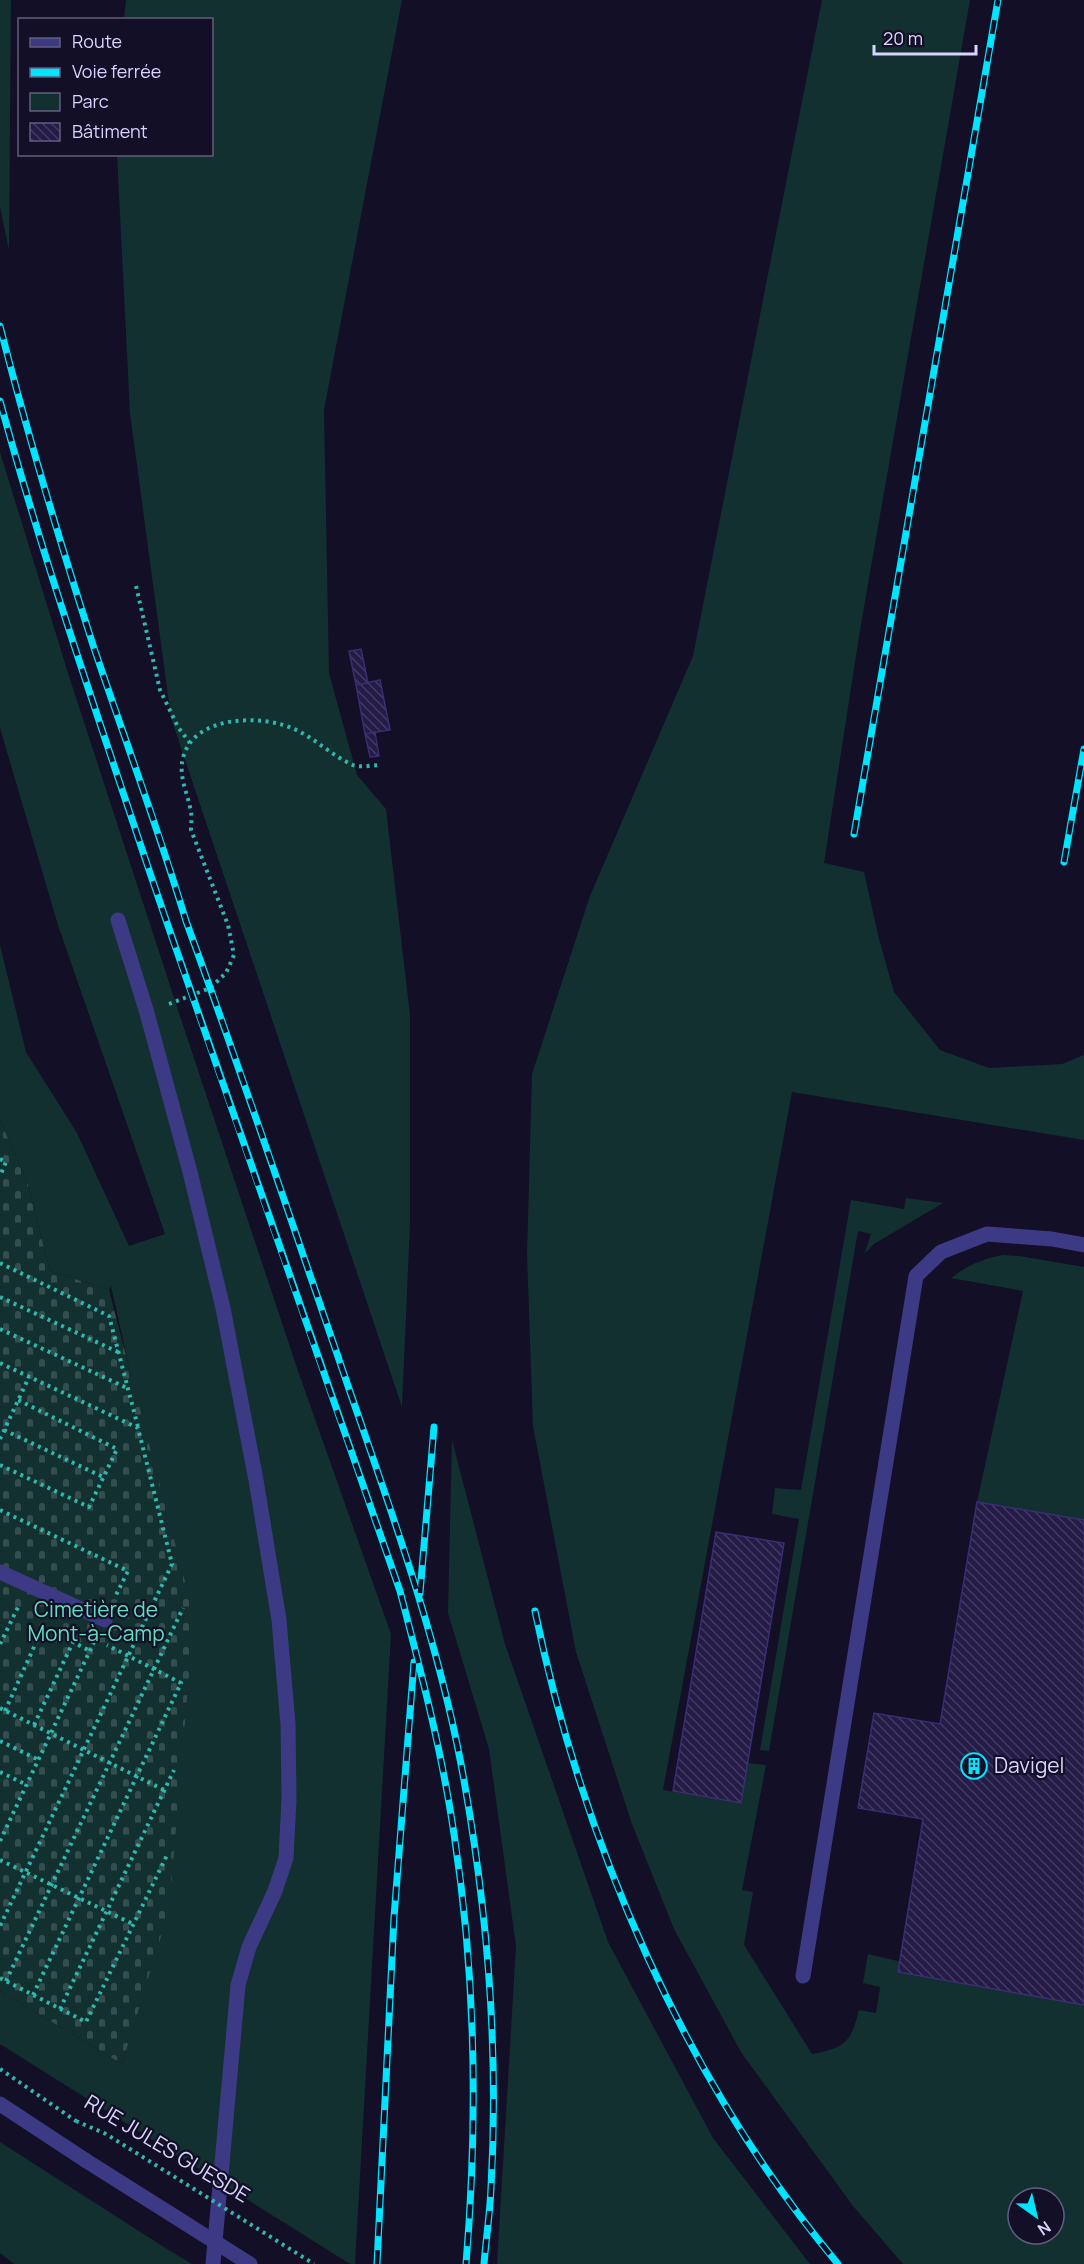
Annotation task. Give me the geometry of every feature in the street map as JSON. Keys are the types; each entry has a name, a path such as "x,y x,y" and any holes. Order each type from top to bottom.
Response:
{"street":[{"path":"118,920 147,1013 190,1172 223,1308 256,1480 279,1620 288,1724 289,1798 286,1858 276,1891 249,1947 238,1985 213,2264"},
{"path":"803,1976 916,1276 941,1252 987,1234 1052,1239 1084,1245"},
{"path":"0,1572 105,1620"},
{"path":"0,2104 250,2264"}],"path":[{"path":"136,586 160,690 178,727 190,743"},
{"path":"147,1013 210,988 226,973 234,955 228,925 191,830 192,814 181,769 183,756 190,743 200,733 221,723 261,720 296,729 355,766 381,765"},
{"path":"0,1159 6,1162 0,1176"},
{"path":"0,1263 109,1316 171,1564 0,1926"},
{"path":"0,1297 119,1352"},
{"path":"0,1329 128,1388"},
{"path":"0,1363 138,1428"},
{"path":"0,1439 29,1377"},
{"path":"0,1464 89,1507 117,1449 18,1400"},
{"path":"4,1430 103,1477"},
{"path":"0,1510 128,1571 0,1840"},
{"path":"0,1644 29,1585"},
{"path":"6,1981 183,1608"},
{"path":"5,1711 44,1625"},
{"path":"33,1995 181,1683 96,1640"},
{"path":"34,1725 73,1642 90,1651"},
{"path":"0,1708 164,1790"},
{"path":"0,1741 39,1760"},
{"path":"60,2009 174,1770"},
{"path":"0,1772 27,1785"},
{"path":"0,1978 86,2022 168,1852"},
{"path":"0,1860 133,1924"},
{"name":"RUE JULES GUESDE","path":"0,2069 76,2121 106,2134 314,2264"}],"green space":[{"path":"0,0 11,0 9,250 0,207"},
{"path":"126,0 402,0 324,410 329,673 357,775 386,809 410,1015 410,1224 402,1407 171,718 130,413 117,156 213,156 213,18 124,18"},
{"path":"822,0 970,0 860,630 824,863 864,872 894,992 940,1050 989,1068 1062,1064 1084,1055 1084,1140 792,1092 663,1790 741,1803 748,1763 766,1765 742,1890 753,1892 744,1945 812,2054 832,2049 845,2042 853,2030 859,2010 876,2013 880,1987 863,1983 868,1954 1084,2005 1084,2264 903,2264 853,2206 741,2052 674,1929 632,1824 576,1652 533,1426 527,1255 532,1074 590,896 693,656"},
{"path":"0,452 68,673 178,1010 297,1368 391,1634 355,2264 350,2264 0,2044 0,1991 122,2064 137,2014 183,1608 111,1286 109,1290 50,1271 27,1182 0,1120 0,945 26,1052 77,1133 129,1246 165,1234 58,925 0,728"},
{"name":"Cimetière de Mont-à-Camp","path":"0,1120 27,1182 50,1271 109,1290 194,1616 169,1910 122,2064 0,1991"},
{"path":"906,1198 943,1203 874,1244 865,1253 871,1234 858,1231 769,1751 760,1750 799,1519 772,1514 775,1488 801,1490 851,1200 904,1209"},
{"path":"1003,1255 1084,1267 1084,1520 977,1502 1023,1291 951,1278 976,1263"},
{"path":"452,1440 505,1644 608,1942 713,2138 810,2264 497,2264 516,1946 489,1749 448,1613"},
{"path":"0,2142 192,2264 14,2264 0,2253"}],"building":[{"path":"361,649 368,683 356,685 349,651"},
{"path":"380,680 390,730 365,734 356,685"},
{"path":"375,732 379,756 370,757 365,734"},
{"name":"Davigel","path":"977,1502 1084,1520 1084,2005 898,1972 923,1819 858,1808 874,1713 940,1724"},
{"path":"716,1532 784,1543 741,1803 673,1791"}],"railway":[{"path":"854,834 998,0"},
{"path":"0,326 44,486 93,645 395,1524 425,1619 451,1715 478,1869 489,1975 493,2135 484,2264"},
{"path":"0,401 52,578 90,695 211,1051 400,1591 416,1652 449,1803 467,1941 471,1995 473,2102 466,2264"},
{"path":"1064,862 1084,749"},
{"path":"420,1593 434,1427"},
{"path":"535,1611 556,1698 581,1786 612,1872 647,1956 688,2038 733,2118 783,2193 838,2264"},
{"path":"377,2264 394,1917 414,1662"}],"place":[{"name":"Davigel","path":"974,1766"}]}
